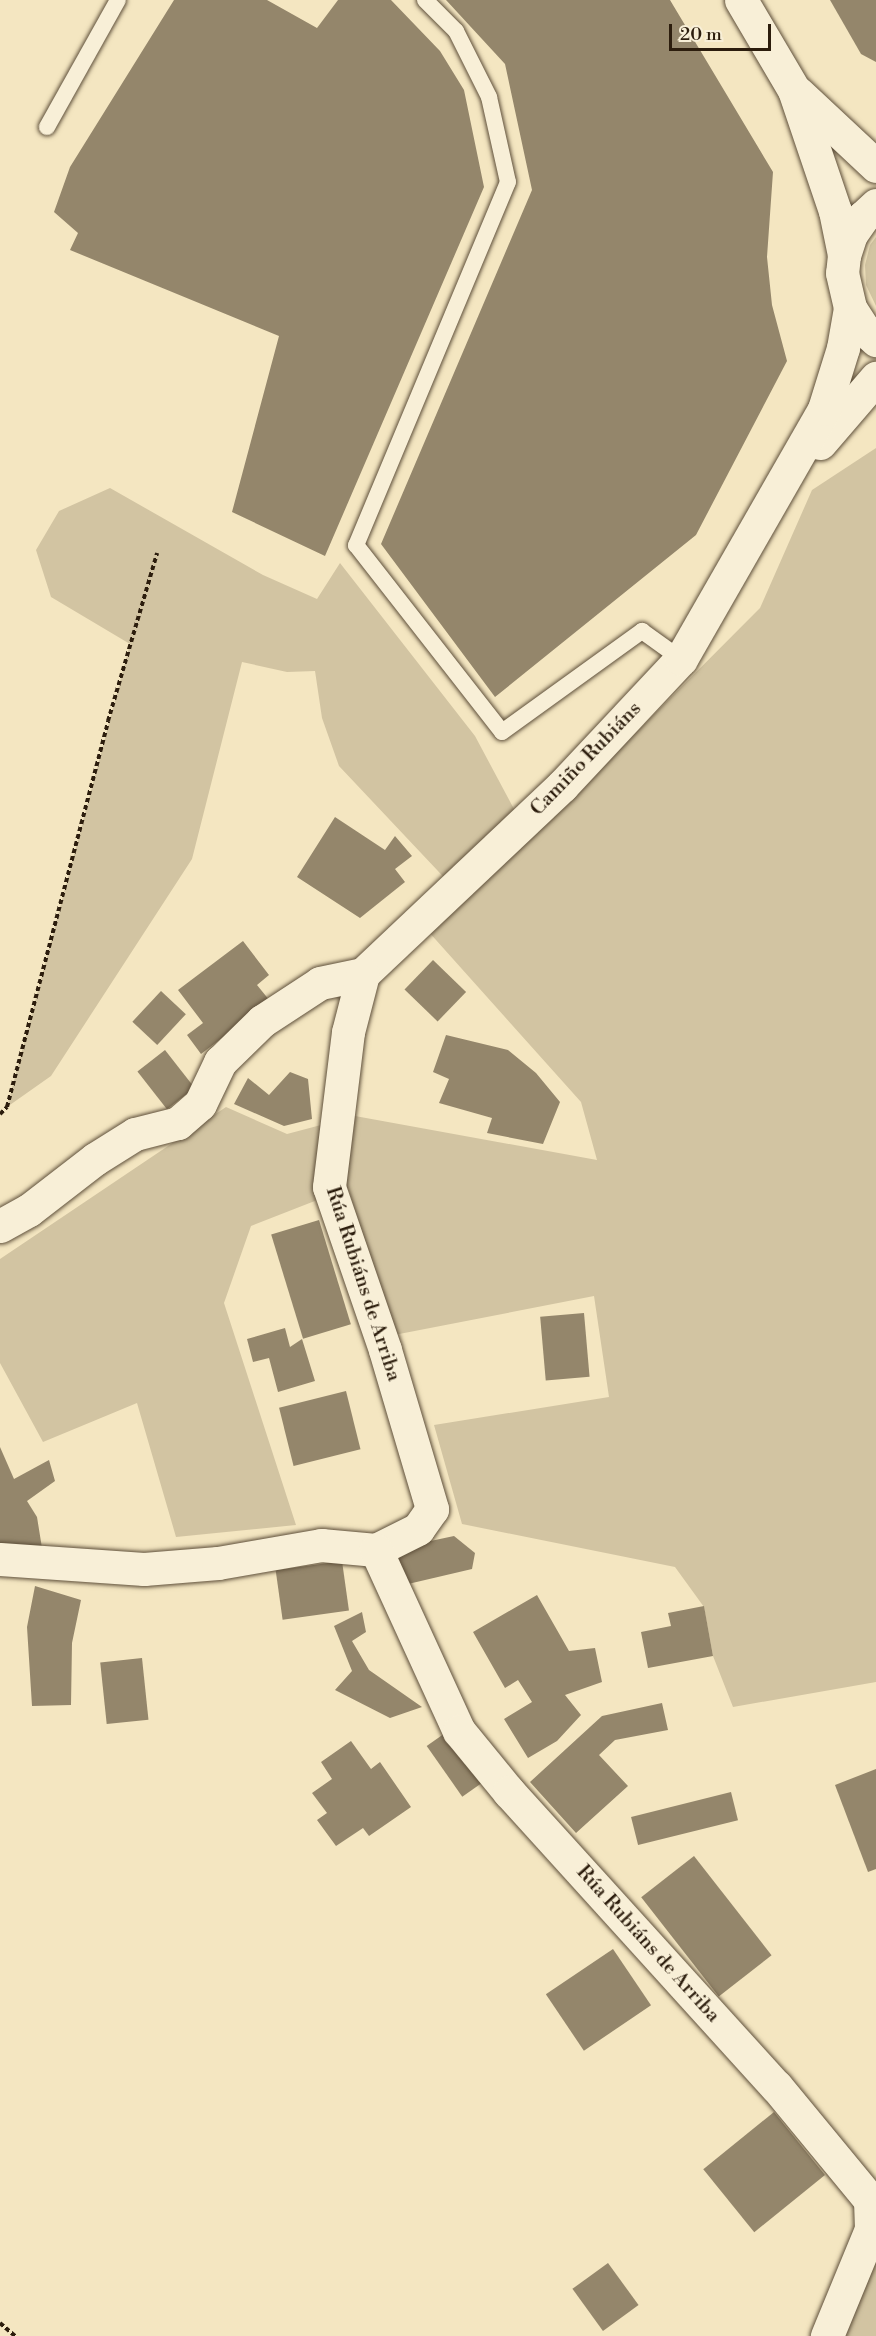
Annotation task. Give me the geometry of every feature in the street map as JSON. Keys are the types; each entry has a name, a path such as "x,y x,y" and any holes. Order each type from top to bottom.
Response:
{"street":[{"path":"741,0 794,90 835,211 844,255 843,282 850,308 863,328 876,340"},
{"path":"794,90 835,131 876,166"},
{"path":"844,255 851,234 863,216 876,205"},
{"path":"767,510 824,409 843,348 850,308"},
{"path":"767,510 852,403 876,378"},
{"name":"Camiño Rubiáns","path":"363,974 562,786 681,659 767,510"},
{"path":"0,1226 29,1210 95,1159 135,1134 178,1123 200,1104 220,1062 262,1021 320,983 363,974"},
{"name":"Rúa Rubiáns de Arriba","path":"363,974 348,1032 328,1187 385,1350 432,1509 418,1529 376,1550 459,1731 509,1792 776,2086 870,2200 872,2229 827,2336"},
{"path":"0,1559 144,1569 218,1563 321,1545 376,1550"}],"lane":[{"path":"47,127 118,0"},
{"path":"425,0 456,31 489,97 508,182 356,544 502,732 642,631 681,659"}],"path":[{"path":"0,1114 7,1107 108,721 156,553"},
{"path":"0,2323 15,2336"}],"shaded area":[{"path":"876,237 876,306 866,285 865,265 870,245"},
{"path":"876,448 876,1682 733,1707 713,1656 704,1607 675,1567 462,1524 434,1425 609,1397 594,1296 394,1335 348,1188 251,1226 224,1303 296,1525 176,1537 137,1403 43,1442 0,1363 0,1259 226,1107 287,1134 355,1116 597,1160 581,1102 419,921 454,888 339,766 322,718 315,671 287,672 242,662 192,859 51,1076 7,1107 130,644 51,597 36,550 59,511 110,488 263,575 317,599 340,563 475,736 522,824 537,832 760,608 812,490"},
{"path":"876,2252 876,2336 843,2336"}],"building":[{"path":"174,0 267,0 317,28 338,0 391,0 440,51 464,90 484,187 325,556 232,512 279,336 70,250 78,233 54,212 70,167"},
{"path":"446,0 670,0 773,172 767,257 772,305 787,361 696,535 495,697 381,544 532,190 505,64"},
{"path":"830,0 876,0 876,62 861,54"},
{"path":"335,817 385,850 395,836 412,856 395,869 405,882 360,918 297,877"},
{"path":"243,941 269,975 257,985 270,1001 201,1054 187,1035 203,1023 178,990"},
{"path":"433,960 466,992 438,1021 405,989"},
{"path":"161,991 186,1014 157,1045 132,1022"},
{"path":"446,1035 508,1050 536,1073 560,1102 543,1144 487,1133 492,1118 439,1103 449,1079 433,1072"},
{"path":"165,1050 195,1088 167,1109 137,1072"},
{"path":"290,1072 308,1079 312,1119 284,1126 234,1104 248,1078 269,1095"},
{"path":"319,1220 351,1324 303,1339 271,1235"},
{"path":"584,1313 590,1377 546,1381 540,1317"},
{"path":"285,1328 290,1347 302,1339 315,1381 278,1392 269,1358 253,1362 247,1339"},
{"path":"346,1391 361,1449 294,1466 279,1408"},
{"path":"0,1447 14,1479 49,1460 55,1481 27,1501 37,1517 42,1548 0,1543"},
{"path":"454,1536 475,1553 472,1569 408,1584 393,1549"},
{"path":"342,1561 349,1611 283,1620 276,1570"},
{"path":"35,1586 81,1600 72,1643 71,1705 32,1706 27,1627"},
{"path":"537,1595 569,1651 595,1648 602,1682 565,1695 581,1715 557,1741 528,1758 504,1719 532,1702 518,1680 505,1688 473,1632"},
{"path":"704,1606 713,1656 648,1668 641,1632 671,1626 668,1613"},
{"path":"362,1612 366,1632 352,1641 369,1670 422,1707 390,1718 335,1690 352,1671 334,1626"},
{"path":"142,1658 148,1720 107,1724 100,1662"},
{"path":"662,1703 668,1730 615,1740 599,1755 628,1786 576,1833 530,1782 602,1716"},
{"path":"448,1731 484,1782 462,1797 427,1746"},
{"path":"351,1741 371,1769 380,1762 411,1807 369,1836 363,1828 336,1846 317,1820 327,1813 312,1793 332,1779 321,1762"},
{"path":"876,1769 876,1869 868,1872 835,1785"},
{"path":"731,1792 738,1820 638,1845 631,1817"},
{"path":"694,1856 772,1955 719,1997 641,1897"},
{"path":"613,1949 651,2005 584,2051 546,1994"},
{"path":"774,2112 825,2175 754,2232 703,2169"},
{"path":"608,2263 639,2305 603,2331 572,2289"}]}
